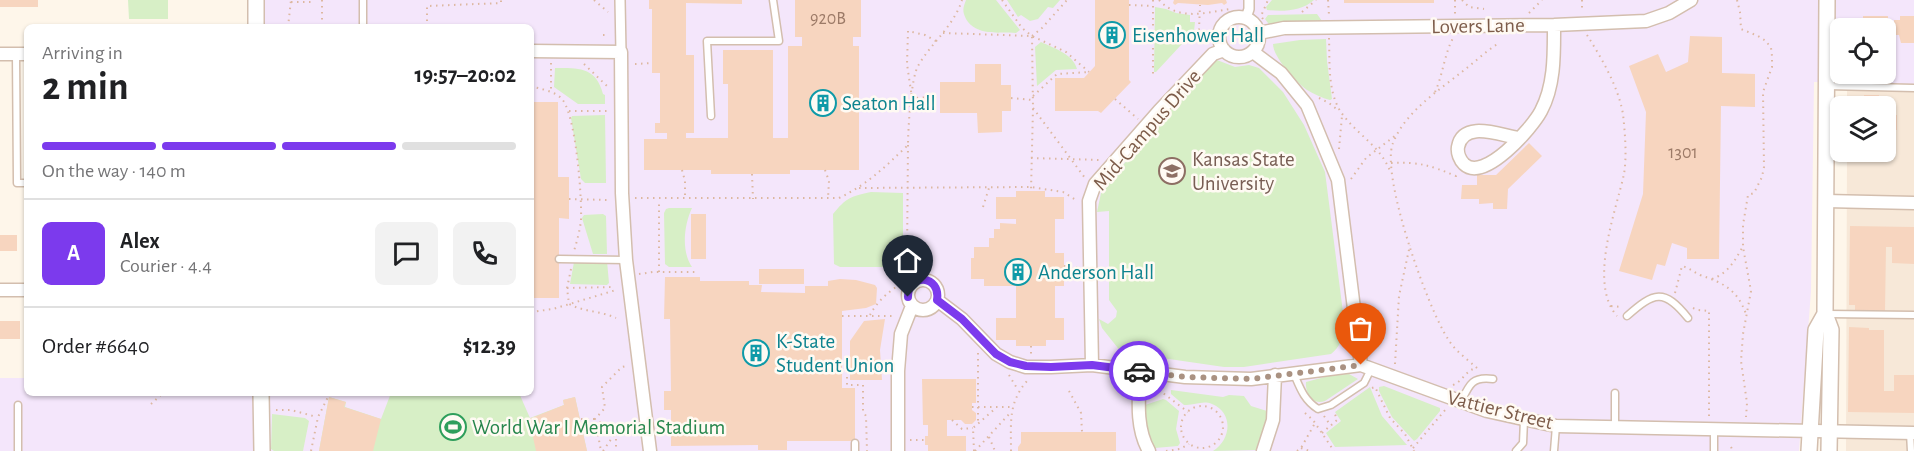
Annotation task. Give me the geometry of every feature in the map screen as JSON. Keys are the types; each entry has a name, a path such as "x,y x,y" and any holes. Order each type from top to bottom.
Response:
{"street":[{"path":"256,0 256,24"},
{"path":"620,0 622,193 626,260 650,451"},
{"path":"1246,18 1249,0"},
{"name":"Lovers Lane","path":"1262,29 1554,25 1585,29 1646,21 1669,13 1691,0"},
{"path":"1827,0 1825,314 1831,330 1829,451"},
{"path":"1233,18 1246,18 1262,29 1253,52 1238,58 1224,50 1218,38 1222,26 1233,18"},
{"path":"1519,138 1480,131 1468,134 1458,147 1459,157 1468,167 1488,166 1519,138 1541,111 1550,87 1554,57 1554,25"},
{"name":"Mid-Campus Drive","path":"1092,365 1089,201 1095,184 1161,108 1213,54 1224,50"},
{"path":"534,51 621,52"},
{"path":"1253,52 1281,73 1307,105 1338,180 1366,367"},
{"path":"0,54 22,54"},
{"path":"1826,201 1914,202"},
{"path":"916,281 931,282 937,290 937,300 926,310 921,310 912,306 908,297 909,288 916,281"},
{"path":"0,290 24,291"},
{"path":"937,300 962,319 996,354 1010,362 1033,367 1092,365"},
{"path":"898,451 898,371 901,334 912,306"},
{"path":"1809,451 1816,330 1825,314"},
{"name":"Vattier Street","path":"1092,365 1185,377 1251,379 1366,367 1461,403 1556,426 1712,424 1830,432 1912,433"},
{"path":"1140,371 1140,427 1149,451"},
{"path":"1263,451 1274,420 1275,375"},
{"path":"261,396 262,451"}],"lane":[{"path":"363,0 363,24"},
{"path":"711,116 707,41 779,42 773,0"},
{"path":"22,54 17,183 24,183"},
{"path":"1826,86 1914,88"},
{"path":"558,259 626,260"},
{"path":"1627,316 1638,306 1654,297 1666,297 1676,303 1688,318"},
{"path":"1825,314 1914,315"},
{"path":"1294,373 1302,393 1309,403 1318,409 1331,405 1364,383 1366,367"},
{"path":"1461,403 1468,386 1473,381 1482,378 1493,379"},
{"path":"1615,393 1615,427"},
{"path":"18,405 18,451"},
{"path":"1516,451 1522,443 1524,420"},
{"path":"1712,424 1714,451"},
{"path":"1554,451 1556,426"},
{"path":"1911,451 1912,433"},
{"path":"855,443 855,451"}],"path":[{"path":"322,0 322,24"},
{"path":"427,24 427,6 501,3 501,0"},
{"path":"594,0 620,23"},
{"path":"908,273 908,145 916,69 950,24 962,0"},
{"path":"1002,0 1022,28 1032,36 1066,51 1089,72 1057,74 1033,98 1011,98"},
{"path":"942,33 1032,36 1066,0"},
{"path":"1153,0 1154,78"},
{"path":"1159,0 1172,10 1186,14 1230,9"},
{"path":"1262,29 1261,16 1268,0"},
{"path":"1302,12 1316,0"},
{"path":"1328,0 1329,20"},
{"path":"1455,0 1455,19"},
{"path":"1462,0 1469,7 1484,9"},
{"path":"1527,15 1542,0"},
{"path":"1582,0 1582,8"},
{"path":"1737,0 1741,29 1766,41 1771,48 1772,56 1772,67 1763,92 1764,167 1754,193 1748,195 1743,225 1743,247 1751,291 1741,361 1747,403 1746,421"},
{"path":"288,24 291,1 311,2"},
{"path":"1128,4 1153,6"},
{"path":"1199,30 1200,5"},
{"path":"1585,29 1606,68 1622,112 1624,172 1606,246 1604,273 1607,295 1617,316"},
{"path":"912,98 908,64 908,31 925,35 936,41"},
{"path":"1329,33 1329,66 1332,85 1342,113 1338,155"},
{"path":"1031,191 1032,36"},
{"path":"1433,94 1440,80 1446,53 1454,36"},
{"path":"1351,180 1366,158 1396,135 1433,94 1499,43"},
{"path":"551,63 551,93"},
{"path":"583,63 610,89"},
{"path":"635,64 652,63"},
{"path":"534,88 561,98 569,111 580,181 580,222 567,288 569,304"},
{"path":"912,98 940,97"},
{"path":"1115,99 1140,121"},
{"path":"1319,99 1342,113 1377,149 1386,160 1391,174"},
{"path":"1033,108 1089,184"},
{"path":"569,111 610,111"},
{"path":"1396,135 1392,144 1391,174 1410,245 1443,332 1454,348 1477,368"},
{"path":"629,198 839,198 860,188 877,175 908,145"},
{"path":"1031,158 1106,160"},
{"path":"1390,163 1418,162 1456,176 1465,165"},
{"path":"682,170 685,181 685,199"},
{"path":"825,170 829,181 828,198"},
{"path":"752,174 753,199"},
{"path":"860,188 1031,187 1063,192 1081,204"},
{"path":"983,207 989,188"},
{"path":"569,199 612,200"},
{"path":"659,199 659,272"},
{"path":"1395,367 1400,296 1410,245"},
{"path":"1712,279 1728,270 1743,247"},
{"path":"1064,266 1079,268"},
{"path":"1678,295 1673,292 1682,266 1731,290 1738,297 1747,314"},
{"path":"639,274 697,272"},
{"path":"869,316 891,290 899,285"},
{"path":"534,312 553,309 616,289 567,288"},
{"path":"569,304 616,318"},
{"path":"1611,306 1628,307"},
{"path":"1691,307 1709,311 1712,424"},
{"path":"842,316 895,316"},
{"path":"1031,346 1031,358"},
{"path":"978,347 978,422"},
{"path":"847,359 847,385 863,385 867,451"},
{"path":"595,419 605,408 602,387 622,367 626,366"},
{"path":"1008,373 1018,390"},
{"path":"1011,451 1012,407 1018,390 1030,377"},
{"path":"1370,389 1375,387 1390,418 1405,434 1413,449 1446,408"},
{"path":"1159,390 1188,412"},
{"path":"1069,392 1081,413 1082,432"},
{"path":"151,404 160,396"},
{"path":"310,451 318,417 328,396"},
{"path":"1203,406 1220,415 1223,431 1220,439 1210,447 1195,447 1189,444 1182,433 1182,425 1188,412 1203,406"},
{"path":"972,407 1012,407"},
{"path":"975,451 973,428 996,408"},
{"path":"1301,409 1315,423 1335,451"},
{"path":"1322,433 1337,420 1334,415 1342,409"},
{"path":"270,410 291,410 318,417"},
{"path":"975,451 1011,412"},
{"path":"580,419 595,419 616,432"},
{"path":"595,419 602,451"},
{"path":"952,420 962,429 973,428"},
{"path":"1297,451 1315,423"},
{"path":"602,451 616,432"},
{"path":"616,432 616,451"},
{"path":"989,436 995,451"},
{"path":"908,440 925,440"},
{"path":"1166,451 1180,449 1189,444"},
{"path":"1301,448 1310,451"}],"shaded area":[{"name":"Kansas State University","path":"265,0 1914,0 1914,84 1896,84 1896,18 1830,18 1830,82 1814,82 1811,291 1799,451 0,451 0,378 24,378 24,396 534,396 534,24 265,24"},
{"path":"1914,0 1914,451 1846,451 1847,162 1896,162 1896,96 1847,96 1847,84 1896,84 1896,18"}],"green space":[{"path":"128,0 168,0 168,19 129,19"},
{"path":"966,0 996,0 1020,30 1016,33 995,33 976,28 970,24 964,14"},
{"path":"1007,0 1060,0 1053,8 1048,7 1038,19 1030,21 1021,15 1018,17"},
{"path":"1272,0 1314,0 1292,10 1267,10 1266,7"},
{"path":"1155,7 1190,15 1190,22 1195,22 1194,31 1154,72"},
{"path":"1317,14 1322,21 1286,22 1271,27 1265,19 1268,15"},
{"path":"1326,39 1332,99 1330,100 1307,90 1297,81 1277,56 1273,44"},
{"path":"1041,42 1067,55 1077,69 1056,70 1037,86 1035,47"},
{"path":"1217,60 1235,67 1249,65 1259,68 1283,92 1304,125 1325,172 1345,328 1339,346 1331,354 1244,367 1224,367 1121,352 1102,328 1099,319 1108,324 1116,317 1117,311 1109,300 1109,211 1097,212 1101,193 1209,64"},
{"path":"555,68 579,69 591,74 605,95 605,104 578,104 554,87"},
{"path":"605,115 606,183 585,183 581,179 571,118 572,116"},
{"path":"871,192 903,193 903,260 898,266 889,267 840,267 834,264 833,214 849,198"},
{"path":"669,208 692,208 687,222 685,246 692,267 669,267 665,264 664,213"},
{"path":"603,214 606,216 607,254 593,254 582,218 584,215"},
{"path":"607,261 609,283 607,285 570,284 574,262"},
{"path":"1349,374 1358,379 1325,401 1316,402 1310,398 1306,382 1332,375"},
{"path":"1384,386 1440,408 1440,411 1414,441 1392,417 1379,391 1379,387"},
{"path":"1370,387 1382,416 1407,445 1335,447 1326,433 1341,421 1335,412"},
{"path":"1171,390 1223,397 1244,396 1251,406 1267,411 1266,424 1256,450 1213,451 1224,440 1226,434 1228,427 1224,414 1219,408 1208,403 1184,405 1171,394"},
{"name":"World War I Memorial Stadium","path":"390,396 520,396 530,418 564,405 563,400 575,397 587,451 319,451 329,397 346,402 345,407 381,419"},
{"path":"1163,399 1179,411 1176,429 1180,443 1178,446 1155,448 1148,433 1145,405"},
{"path":"272,414 305,418 309,421 303,451 274,451 271,449"}],"building":[{"path":"0,0 38,0 38,7 0,7"},
{"name":"Seaton Hall","path":"649,0 742,0 742,4 686,3 686,55 694,55 694,133 686,133 686,138 728,138 728,84 723,84 723,50 773,50 773,138 788,138 788,46 802,46 802,37 795,37 795,0 861,0 861,37 853,37 853,46 859,46 859,170 790,170 790,174 711,174 711,170 644,170 644,139 667,139 667,133 655,133 655,123 660,123 660,73 652,73 652,9 649,9"},
{"name":"Eisenhower Hall","path":"1095,0 1129,0 1129,80 1131,82 1101,113 1098,111 1055,111 1055,78 1084,78 1095,66"},
{"path":"1174,0 1226,0 1227,3 1208,5 1178,3 1175,5"},
{"path":"1344,0 1434,0 1434,3 1344,3"},
{"path":"1863,16 1888,16 1888,18 1863,18"},
{"path":"1900,16 1914,16 1914,43 1901,43 1899,35 1896,35 1896,20 1900,20"},
{"path":"1690,36 1722,37 1722,73 1755,74 1755,107 1721,106 1719,259 1687,259 1687,248 1672,243 1665,266 1657,264 1652,280 1619,271 1643,194 1646,112 1629,66 1658,54 1666,72 1688,62"},
{"path":"975,64 1001,64 1001,85 1011,85 1011,111 1002,111 1002,132 978,133 977,113 940,113 940,82 975,82"},
{"path":"534,102 558,102 558,177 569,177 569,219 559,218 559,298 534,298"},
{"path":"1529,143 1542,156 1508,189 1507,209 1493,209 1493,203 1479,204 1479,199 1461,199 1462,185 1477,185 1477,175 1496,175"},
{"name":"Anderson Hall","path":"1016,191 1045,191 1045,197 1064,197 1064,219 1055,219 1055,253 1064,253 1064,286 1055,286 1055,318 1064,318 1064,340 1046,340 1046,346 1016,346 1016,340 996,340 996,318 1016,318 1016,286 984,286 984,279 971,279 971,258 974,258 974,247 989,247 989,238 994,238 994,229 1000,229 1000,223 1016,224 1016,219 996,219 996,197 1016,197"},
{"path":"691,214 706,214 706,259 691,259"},
{"path":"1850,226 1914,227 1914,264 1892,263 1892,247 1886,247 1885,311 1855,310 1855,305 1849,305"},
{"path":"0,235 17,235 17,251 0,251"},
{"path":"759,269 804,269 804,284 759,284"},
{"name":"K-State Student Union","path":"665,277 700,277 700,281 749,281 749,285 762,285 761,292 805,293 805,286 828,286 828,281 840,279 875,285 877,288 876,304 866,308 842,311 842,388 855,388 855,441 787,441 787,450 758,450 758,445 671,446 671,410 664,410 664,391 671,391 670,319 664,319"},
{"path":"885,319 880,350 882,380 850,380 850,341 864,321"},
{"path":"0,321 20,321 20,339 0,339"},
{"path":"1849,327 1884,330 1884,391 1894,391 1894,375 1914,375 1914,413 1848,412"},
{"path":"922,379 976,379 976,403 972,403 972,410 976,413 976,420 972,424 965,424 961,420 947,420 947,436 966,436 966,451 928,451 925,436 928,436 928,425 923,425"},
{"path":"329,397 346,402 344,407 381,419 373,451 319,451"},
{"path":"575,397 587,451 536,451 529,419 564,405 563,400"},
{"path":"1021,432 1116,432 1116,451 1018,451"}],"way so far":[{"path":"1139,371 1185,377 1251,379 1361,365"}],"place":[{"name":"Eisenhower Hall","path":"1112,35"},
{"name":"Seaton Hall","path":"823,103"},
{"name":"Kansas State University","path":"1172,171"},
{"name":"Anderson Hall","path":"1018,272"},
{"name":"K-State Student Union","path":"756,353"},
{"name":"World War I Memorial Stadium","path":"453,427"}],"route":[{"path":"908,297 909,288 916,281 931,282 937,290 937,300 962,319 996,354 1010,362 1026,366 1092,365 1139,371"}]}
